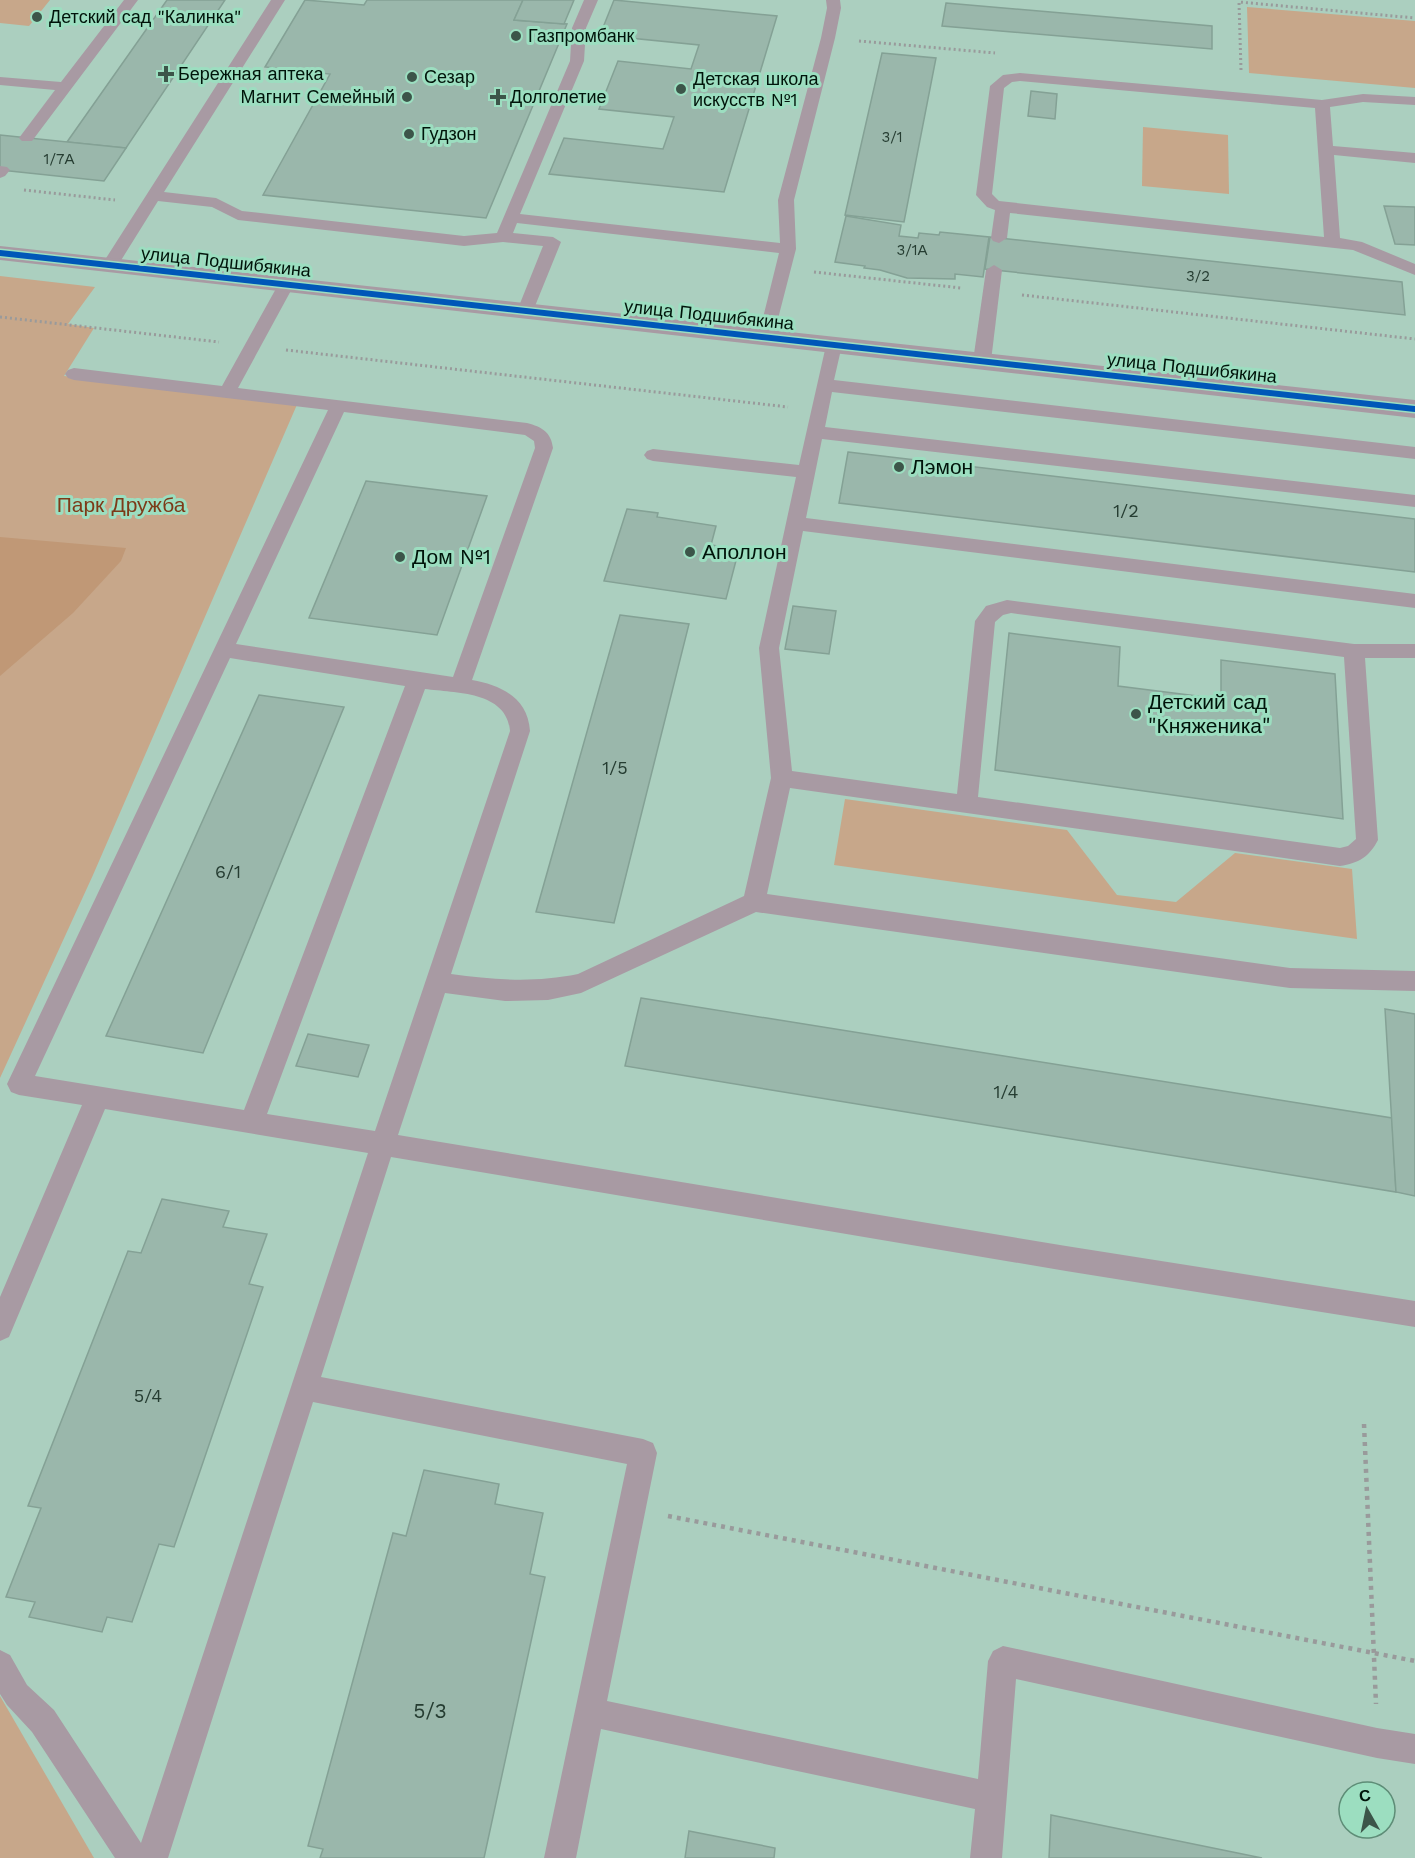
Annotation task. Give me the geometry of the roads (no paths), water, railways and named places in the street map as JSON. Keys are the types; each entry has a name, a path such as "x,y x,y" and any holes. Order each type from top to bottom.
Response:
{"street":[{"name":"улица Подшибякина","path":"0,253 1415,409"}],"lane":[{"path":"27,138 131,0"},
{"path":"109,266 278,0"},
{"path":"503,237 577,61 579,28 591,0"},
{"path":"766,338 788,249 786,200 828,38 834,8 833,0"},
{"path":"1415,101 1363,98 1322,104 1020,77 1008,78 997,86 984,195 993,204 1003,207 1365,248 1415,270"},
{"path":"0,81 65,87"},
{"path":"1322,104 1332,243"},
{"path":"1326,150 1415,158"},
{"path":"151,200 216,203 238,215 464,241 503,237 553,242 586,227"},
{"path":"999,238 1003,207"},
{"path":"511,218 788,249"},
{"path":"525,312 553,242"},
{"path":"982,361 994,270"},
{"path":"227,392 286,285"},
{"path":"754,902 782,778 769,648 833,345"},
{"path":"74,374 527,429 538,434 543,440 544,448 460,685"},
{"path":"824,385 1415,453"},
{"path":"339,405 20,1084 384,1142 1151,1273 1415,1314"},
{"path":"814,432 1415,501"},
{"path":"653,455 806,472"},
{"path":"796,523 1415,600"},
{"path":"967,804 985,621 989,614 997,608 1011,606 1354,651 1415,651"},
{"path":"152,1858 436,982 520,731 520,720 515,709 506,699 490,691 225,650"},
{"path":"782,778 1340,857 1355,855 1367,840 1354,651"},
{"path":"252,1121 418,679"},
{"path":"436,982 505,991 548,990 581,983 754,902 1290,978 1415,981"},
{"path":"0,1328 98,1096"},
{"path":"304,1387 643,1453 560,1858"},
{"path":"986,1858 1003,1661 1377,1743 1415,1749"},
{"path":"0,1665 17,1695 43,1721 133,1858"},
{"path":"590,1712 991,1797"}],"place":[{"name":"Детский сад \"Калинка\"","path":"37,17"},
{"name":"Газпромбанк","path":"516,36"},
{"name":"Бережная аптека","path":"166,74"},
{"name":"Сезар","path":"412,77"},
{"name":"Детская школа искусств №1","path":"681,89"},
{"name":"Магнит Семейный","path":"407,97"},
{"name":"Долголетие","path":"498,97"},
{"name":"Гудзон","path":"409,134"},
{"name":"Лэмон","path":"899,467"},
{"name":"Аполлон","path":"690,552"},
{"name":"Дом №1","path":"400,557"},
{"name":"Детский сад \"Княженика\"","path":"1136,714"}],"park label":[{"name":"Парк Дружба","path":"121,505"}]}
